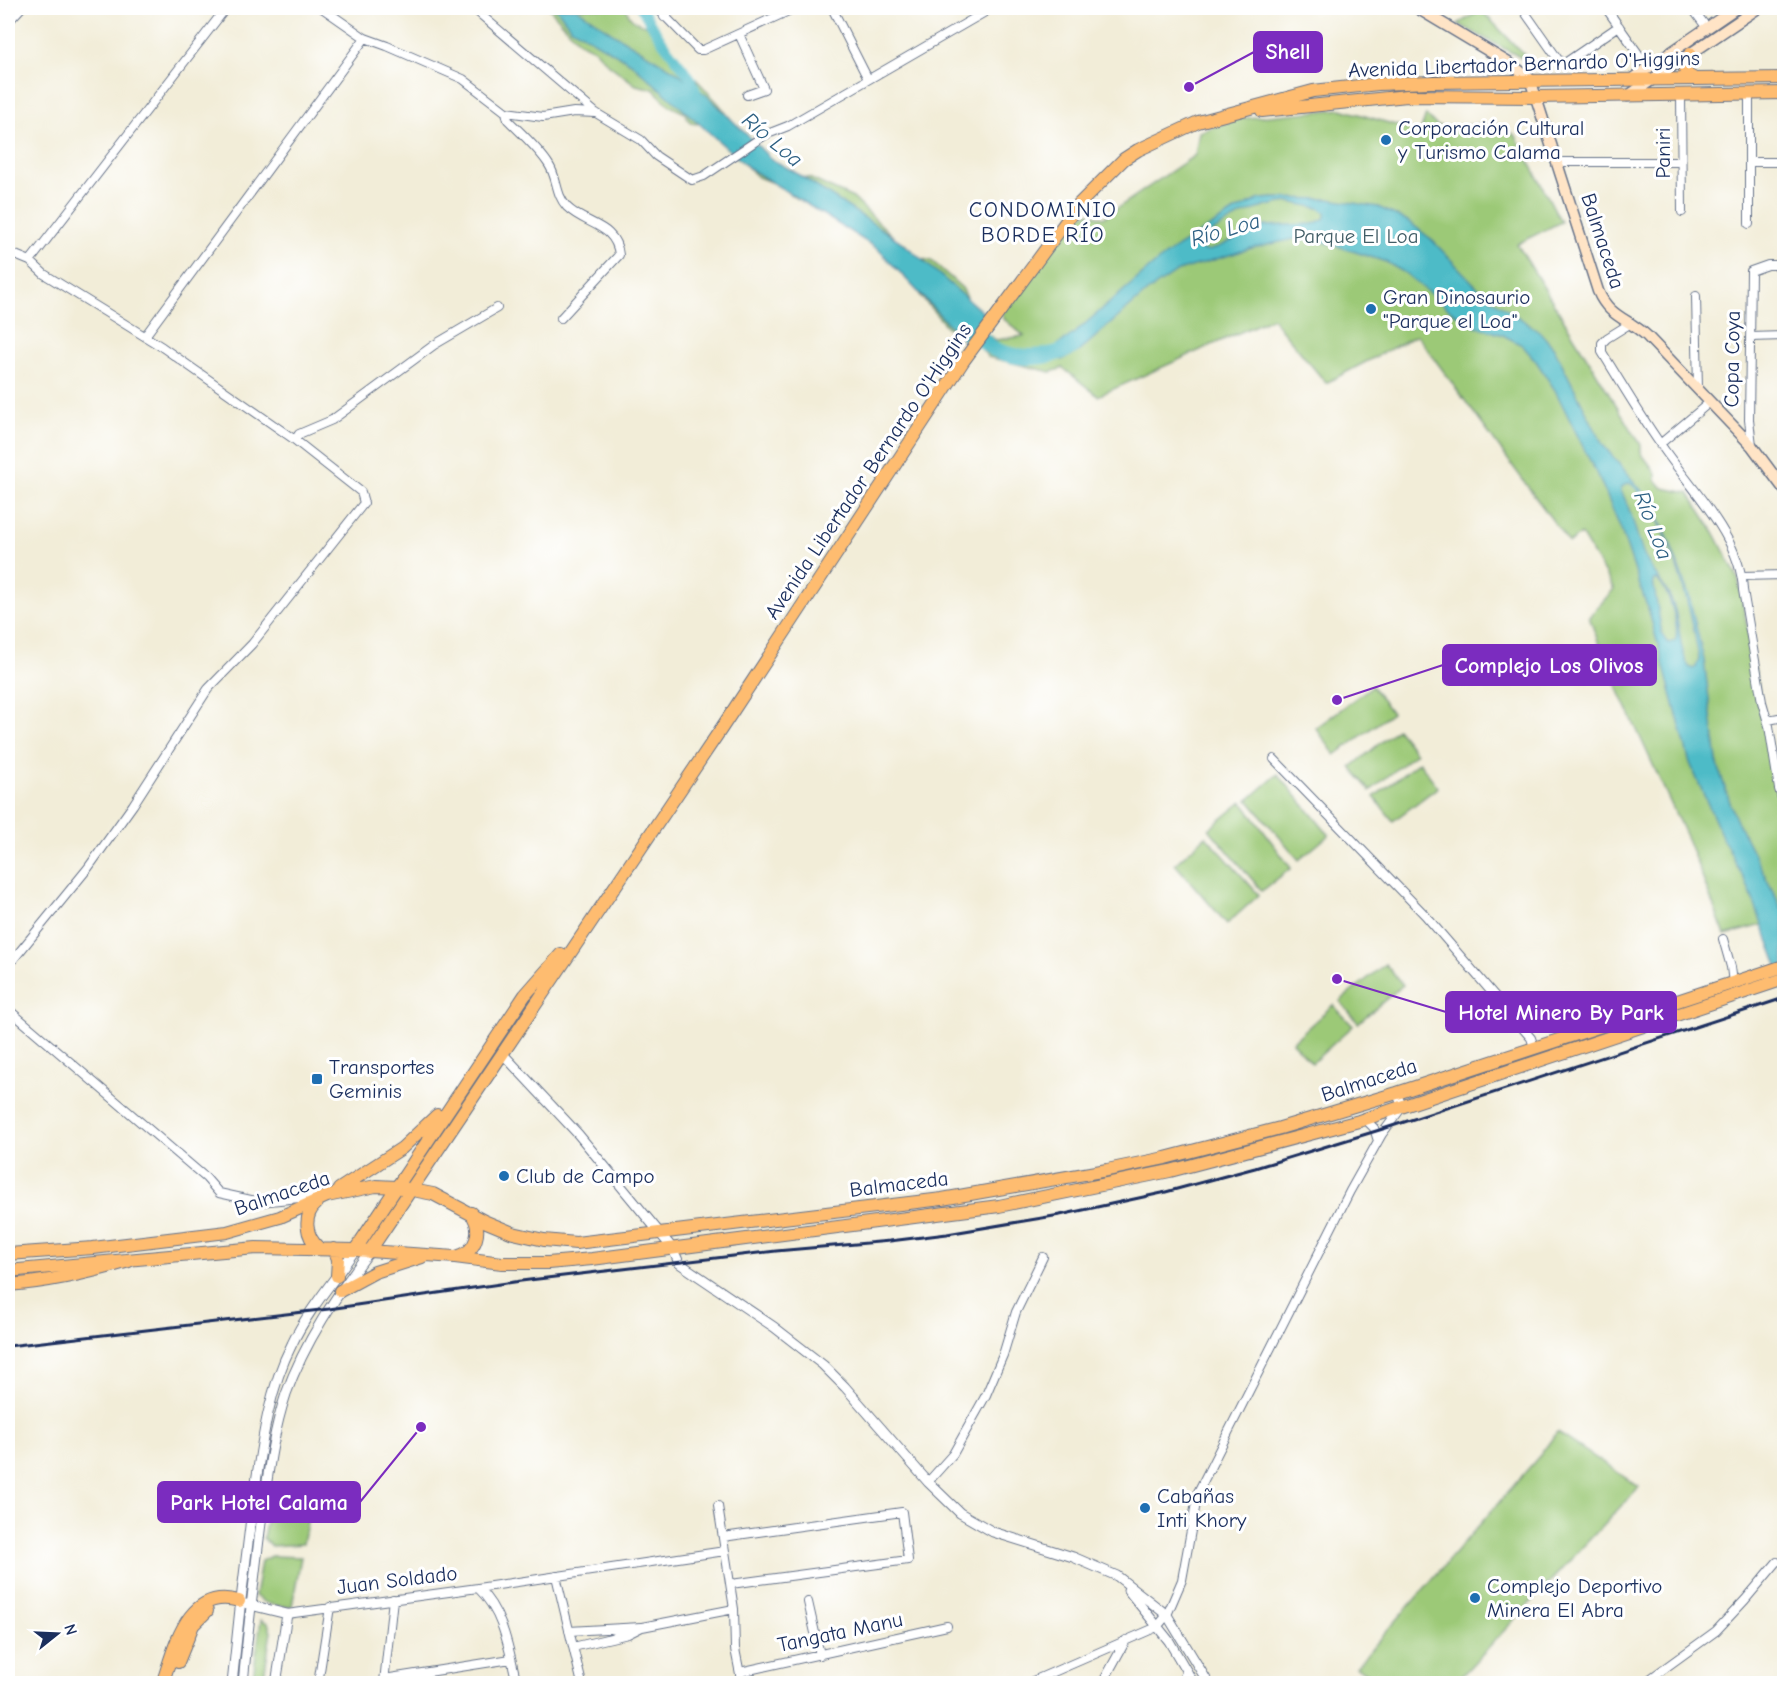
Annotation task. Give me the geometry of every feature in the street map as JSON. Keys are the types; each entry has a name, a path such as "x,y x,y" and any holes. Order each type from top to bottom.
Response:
{"main road":[{"path":"1417,8 1512,66 1530,80"},
{"path":"1632,79 1736,8"},
{"path":"1628,96 1758,8"},
{"path":"1689,78 1685,70 1690,54"},
{"name":"Avenida Libertador Bernardo O'Higgins","path":"369,1252 726,721 964,360 1078,204 1124,159 1173,132 1198,122 1313,91 1367,85 1632,79 1660,75 1689,78 1785,78"},
{"name":"Balmaceda","path":"1530,80 1603,304 1647,336 1752,446 1785,489"},
{"name":"Avenida Libertador Bernardo O'Higgins","path":"1231,113 1407,96 1534,97 1785,93"},
{"name":"Avenida Libertador Bernardo O'Higgins","path":"355,1250 525,995 595,914"},
{"name":"Balmaceda","path":"8,1271 225,1250 319,1248 455,1257 502,1263 548,1263 942,1215 1044,1198 1182,1168 1359,1121 1768,978 1785,966"},
{"name":"Balmaceda","path":"8,1254 93,1248 227,1232 280,1217 327,1196 376,1186 397,1186 433,1194 513,1233 560,1242 592,1242 942,1199 1165,1158 1280,1128 1397,1093 1732,983 1768,978 1785,980"},
{"path":"319,1248 308,1234 307,1221 313,1206 402,1148 422,1132 461,1090"},
{"path":"423,1170 426,1182 433,1194"},
{"path":"455,1257 466,1253 477,1239 477,1222 471,1213"},
{"path":"334,1249 338,1265 337,1276"},
{"path":"340,1291 375,1272 428,1256"},
{"path":"8,1285 66,1278 129,1261"},
{"path":"162,1683 182,1628 190,1616 202,1606 217,1600 232,1599 245,1603"},
{"path":"170,1683 190,1632 198,1619 216,1605 245,1603"}],"street":[{"path":"8,22 21,8"},
{"path":"30,261 226,8"},
{"path":"322,8 365,39 387,46 463,79 506,112 543,117 574,112 596,113"},
{"path":"473,8 596,113 641,140 656,156 692,180 704,177 765,135 788,126 992,8"},
{"path":"657,8 698,50 703,50 795,8"},
{"path":"664,17 674,8"},
{"path":"832,8 868,79"},
{"path":"1522,8 1562,65 1619,26"},
{"path":"1606,8 1644,62 1660,75"},
{"path":"1692,8 1707,28"},
{"path":"739,34 764,89 747,95"},
{"path":"145,336 365,39"},
{"path":"1749,93 1749,224"},
{"name":"Paniri","path":"1681,95 1682,212"},
{"path":"506,112 508,120 548,163 555,176 560,199 569,209 610,233 618,245 619,255 561,318"},
{"path":"1557,162 1681,162"},
{"path":"1749,162 1785,162"},
{"path":"8,252 30,261 44,274 145,336 295,440 361,492 364,503 252,644 208,689 134,805 88,868 8,966"},
{"name":"Copa Coya","path":"1752,446 1749,420 1751,271 1768,265 1785,265"},
{"path":"1696,296 1698,389"},
{"path":"295,440 299,434 332,420 434,345 496,308"},
{"path":"1631,323 1607,338 1602,343 1602,352 1660,444 1721,528 1735,554 1742,576 1762,702 1768,720 1779,789 1785,805"},
{"path":"1750,337 1785,336"},
{"path":"1660,444 1710,402"},
{"path":"1742,576 1785,575"},
{"path":"1768,720 1785,717"},
{"path":"1274,759 1425,915 1531,1038 1534,1047"},
{"path":"1722,939 1731,967 1732,983"},
{"path":"8,1009 206,1179 219,1193 260,1202 327,1196"},
{"path":"502,1053 578,1134 673,1249 679,1263 774,1327 823,1365 928,1482 960,1514 993,1532 1073,1557 1117,1576 1167,1615 1209,1683"},
{"path":"1026,1683 1157,1627 1167,1615 1182,1580 1191,1518 1198,1492 1350,1191 1378,1141 1402,1107 1397,1093"},
{"path":"1359,1121 1367,1121 1374,1128 1378,1141"},
{"path":"243,1683 245,1603 264,1431 277,1379 300,1328 355,1250"},
{"path":"232,1683 279,1419 299,1362 340,1291 369,1252"},
{"path":"928,1482 953,1454 986,1395 1004,1355 1016,1312 1043,1257"},
{"path":"718,1506 731,1584 735,1649 741,1678"},
{"path":"723,1537 902,1512 908,1560 731,1584"},
{"path":"478,1588 725,1551"},
{"path":"1643,1683 1716,1631 1777,1562"},
{"path":"556,1576 582,1683"},
{"path":"1117,1576 1169,1641 1194,1683"},
{"name":"Juan Soldado","path":"287,1614 478,1588 490,1599 497,1611 517,1683"},
{"path":"393,1599 384,1681 511,1659"},
{"path":"808,1602 820,1655"},
{"path":"245,1603 287,1614 276,1683"},
{"path":"318,1683 330,1607"},
{"path":"569,1631 642,1627 734,1609"},
{"name":"Tangata Manu","path":"728,1683 820,1655 947,1626"},
{"path":"573,1647 628,1634 642,1627"},
{"path":"1102,1683 1126,1640"},
{"path":"1180,1683 1187,1671"}],"green space":[{"name":"Parque El Loa","path":"549,8 626,8 631,17 646,25 719,104 755,150 799,178 809,178 853,198 899,242 906,245 912,257 932,261 962,288 967,297 966,308 972,326 996,340 1024,336 1004,319 1002,313 1074,216 1089,213 1103,218 1195,155 1199,132 1237,119 1341,109 1420,132 1426,115 1437,126 1497,124 1516,136 1561,222 1517,244 1641,445 1641,453 1656,473 1656,480 1663,488 1689,493 1714,532 1738,578 1784,814 1784,919 1725,935 1688,841 1607,665 1589,617 1614,589 1581,534 1569,543 1417,335 1326,383 1272,318 1098,396 1063,368 1051,372 988,357 981,348 947,327 922,298 901,262 828,213 794,197 780,186 758,177 702,123 691,122 685,113 670,106 653,89 636,85 608,64 594,49 579,42"},
{"path":"1481,10 1533,64 1458,24"},
{"path":"1372,686 1392,713 1335,755 1316,728"},
{"path":"1397,729 1416,753 1370,791 1351,767"},
{"path":"1419,762 1438,787 1393,821 1374,797"},
{"path":"1278,774 1329,835 1299,860 1248,800"},
{"path":"1242,802 1291,868 1262,891 1209,829"},
{"path":"1206,836 1259,895 1227,924 1175,864"},
{"path":"1385,964 1403,985 1358,1023 1340,1001"},
{"path":"1333,1005 1353,1026 1312,1063 1292,1042"},
{"name":"Complejo Deportivo Minera El Abra","path":"1557,1432 1639,1487 1455,1683 1385,1683 1356,1667 1541,1454"},
{"path":"273,1487 312,1495 303,1544 271,1546 263,1538"},
{"path":"271,1556 301,1557 292,1606 272,1605 255,1596 261,1561"},
{"path":"261,1620 268,1623 271,1631 263,1683 252,1683"}],"water":[{"path":"556,8 576,8 677,72 710,98 771,159 903,243 988,317 969,346 878,249 749,168 631,63 570,27"},
{"path":"1260,199 1329,199 1378,207 1408,221 1431,239 1478,288 1539,331 1554,348 1603,445 1652,503 1670,543 1689,596 1704,660 1717,761 1724,785 1735,817 1784,913 1784,982 1749,889 1723,839 1690,763 1649,612 1621,530 1604,489 1555,390 1536,361 1522,345 1503,335 1476,326 1451,311 1405,273 1386,262 1328,243 1311,239 1294,239 1252,248 1178,271 1147,292 1078,352 1062,360 1054,355 1055,348 1059,344 1158,261 1235,211","holes":["1289,202 1319,208 1326,213 1324,219 1313,224 1265,226 1211,250 1205,251 1200,248 1199,242 1241,215","1630,483 1644,498 1656,517 1676,564 1699,658 1693,669 1685,660 1676,612 1642,549 1621,491 1626,484","1655,579 1664,589 1675,617 1675,641 1669,643 1662,634 1653,581"]}],"waterway":[{"path":"641,8 664,44 690,77 699,98"},
{"name":"Río Loa","path":"968,327 991,347 1003,353 1023,357 1053,354 1072,347"}],"railway":[{"path":"8,1346 329,1309 521,1281 776,1251 947,1234 1060,1215 1162,1193 1255,1168 1386,1128 1784,998"}],"place":[{"name":"Shell","path":"1189,87"},
{"name":"Corporación Cultural y Turismo Calama","path":"1386,140"},
{"name":"Gran Dinosaurio \"Parque el Loa\"","path":"1371,309"},
{"name":"Complejo Los Olivos","path":"1337,700"},
{"name":"Hotel Minero By Park","path":"1337,979"},
{"name":"Transportes Geminis","path":"317,1079"},
{"name":"Club de Campo","path":"504,1176"},
{"name":"Park Hotel Calama","path":"421,1427"},
{"name":"Cabañas Inti Khory","path":"1145,1508"},
{"name":"Complejo Deportivo Minera El Abra","path":"1475,1598"}],"district":[{"name":"CONDOMINIO BORDE RÍO","path":"1043,222"}]}
